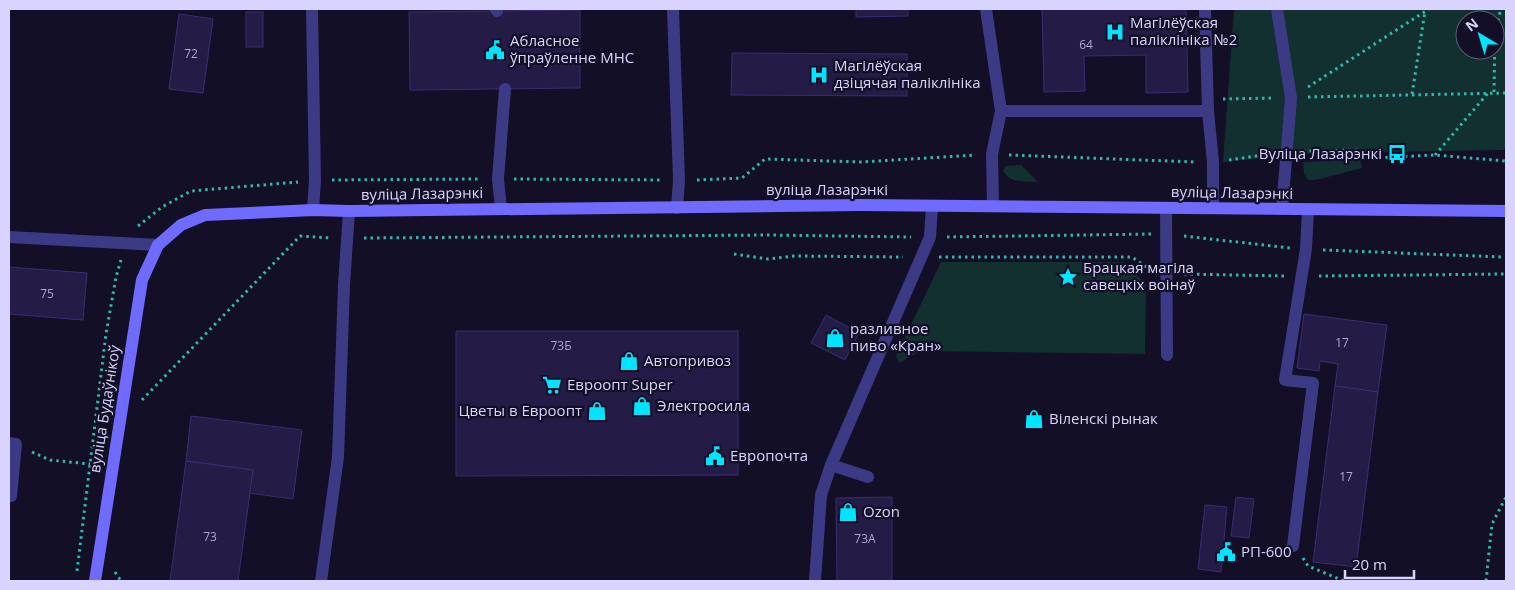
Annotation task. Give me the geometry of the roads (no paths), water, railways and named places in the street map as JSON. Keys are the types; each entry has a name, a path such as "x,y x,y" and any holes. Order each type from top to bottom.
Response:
{"main road":[{"name":"вуліца Лазарэнкі","path":"158,245 181,225 204,215 313,210 861,205 1506,211"},
{"name":"вуліца Будаўнікоў","path":"95,581 142,280 158,245"}],"lane":[{"path":"312,9 315,180 313,210"},
{"path":"673,9 679,180 677,208"},
{"path":"986,9 1001,111 992,154 993,206"},
{"path":"1205,9 1208,105 1213,162 1212,208"},
{"path":"1277,9 1291,98 1282,209"},
{"path":"501,209 498,179 505,89"},
{"path":"1001,111 1208,105"},
{"path":"815,581 821,495 831,465 930,237 932,206"},
{"path":"1166,208 1167,355"},
{"path":"1293,546 1313,383 1285,380 1306,249 1308,210"},
{"path":"321,581 338,458 349,211"},
{"path":"9,238 158,245"},
{"path":"11,496 12,444"},
{"path":"831,465 868,477"}],"place":[{"name":"Магілёўская паліклініка №2","path":"1115,32"},
{"name":"Абласное ўпраўленне МНС","path":"495,50"},
{"name":"Магілёўская дзіцячая паліклініка","path":"819,75"},
{"name":"Вуліца Лазарэнкі","path":"1397,154"},
{"name":"Брацкая магіла савецкіх воінаў","path":"1068,277"},
{"name":"разливное пиво «Кран»","path":"835,338"},
{"name":"Автопривоз","path":"629,361"},
{"name":"Евроопт Super","path":"552,385"},
{"name":"Электросила","path":"642,406"},
{"name":"Цветы в Евроопт","path":"597,411"},
{"name":"Віленскі рынак","path":"1034,419"},
{"name":"Европочта","path":"715,456"},
{"name":"Ozon","path":"848,512"},
{"name":"РП-600","path":"1226,552"}]}
